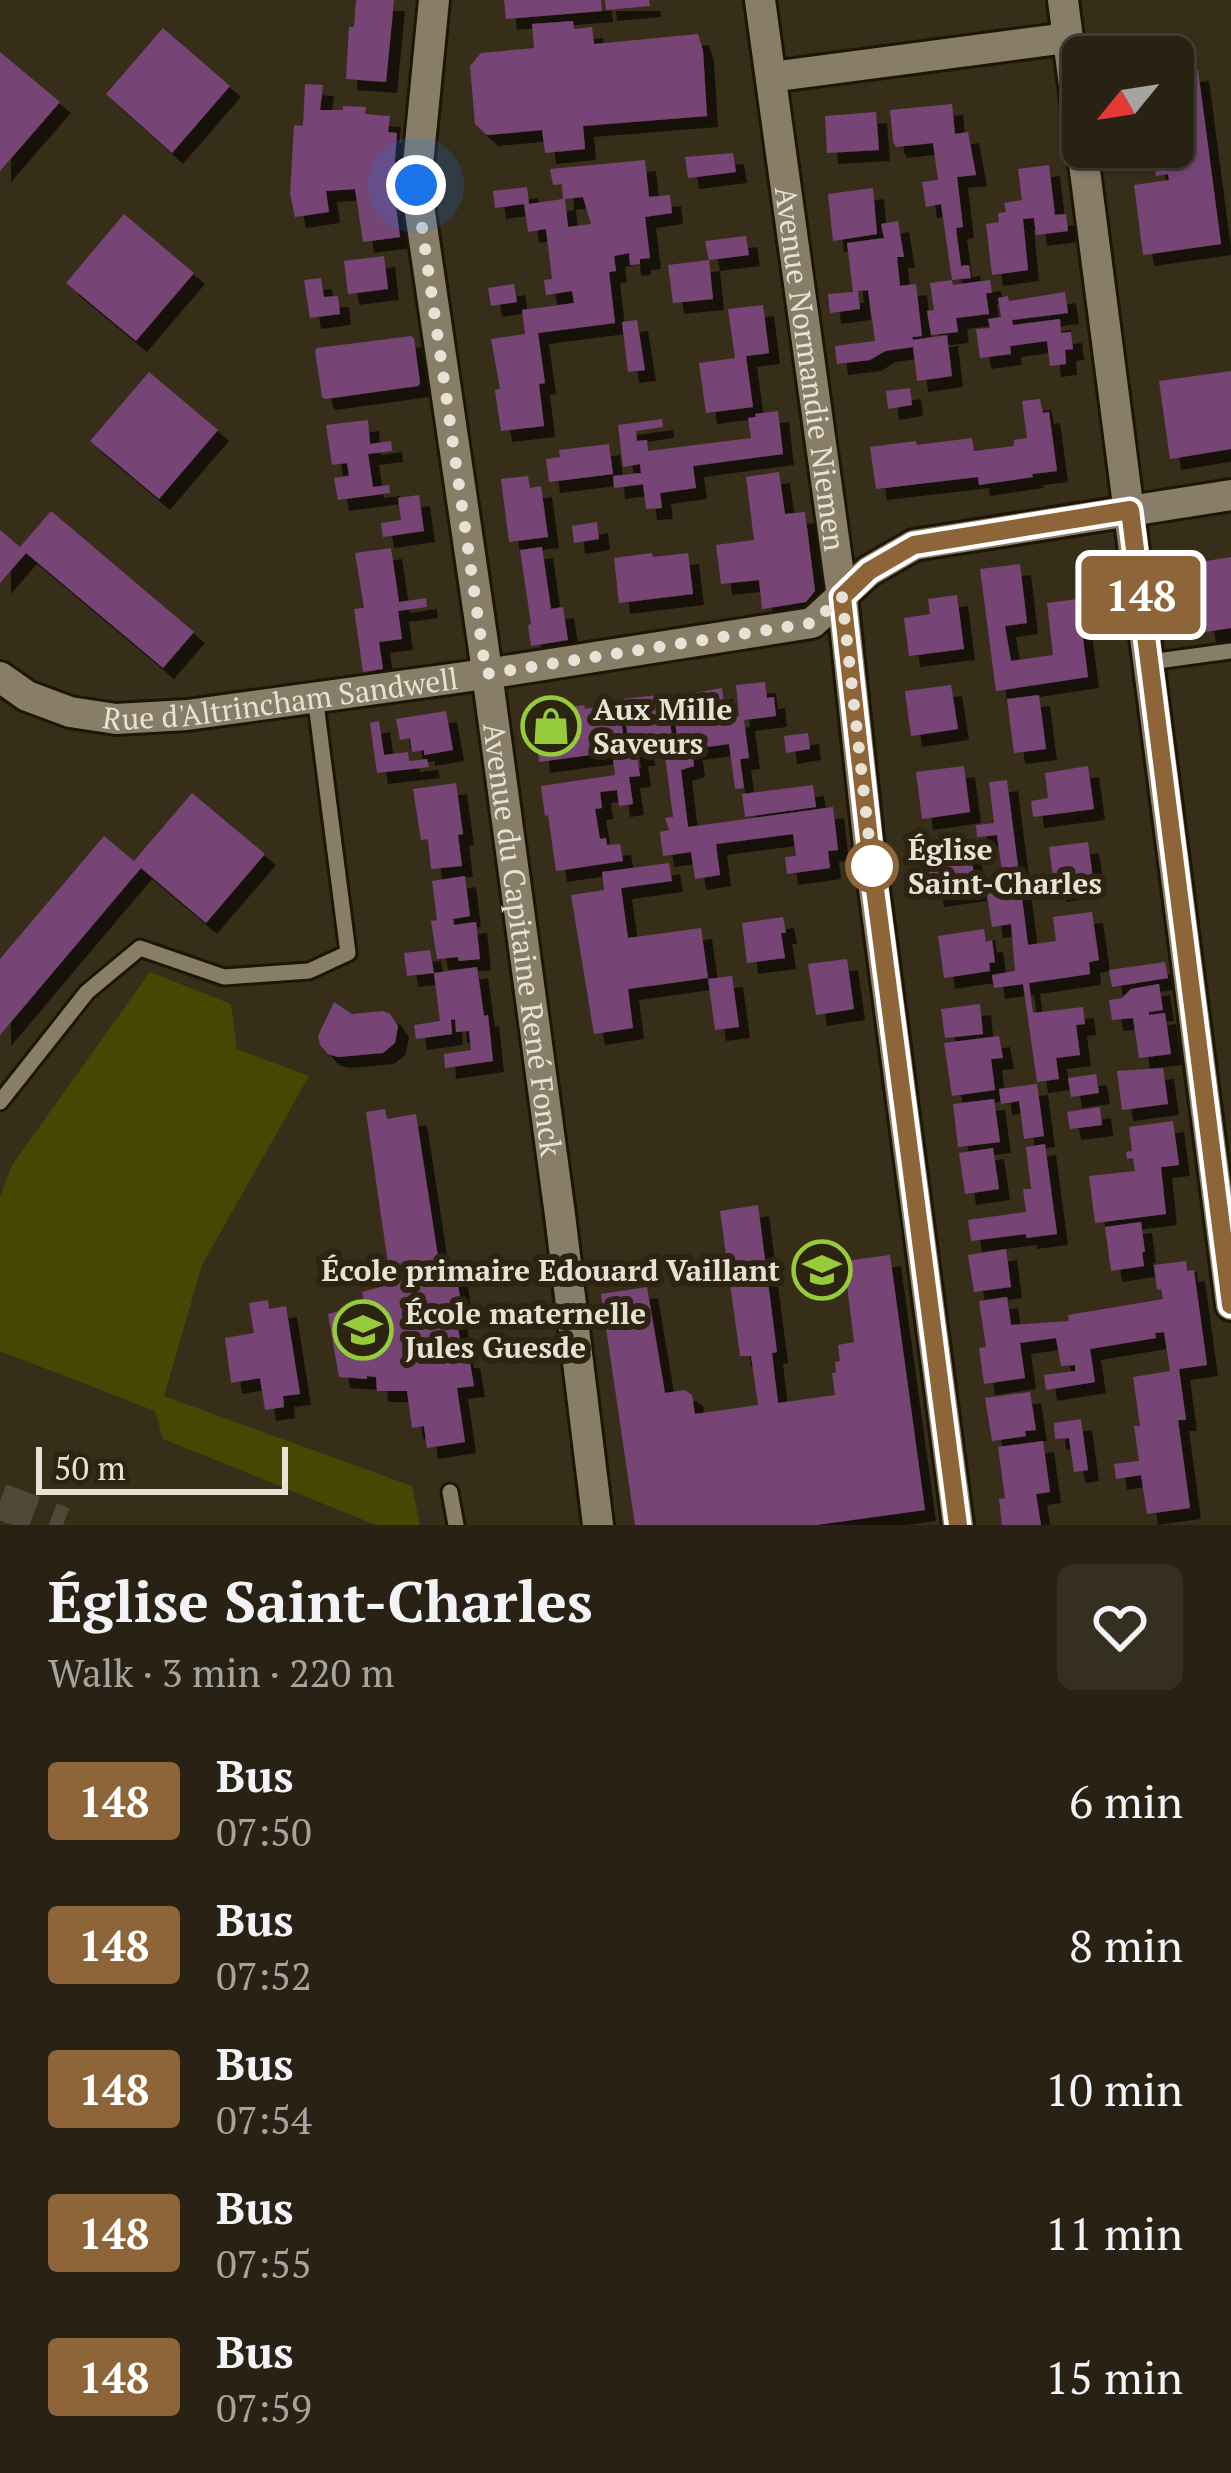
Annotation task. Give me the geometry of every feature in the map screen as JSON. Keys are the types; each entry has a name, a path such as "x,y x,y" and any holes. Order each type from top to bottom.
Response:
{"street":[{"name":"Avenue du Capitaine René Fonck","path":"434,0 416,185 557,1192 598,1525"},
{"name":"Avenue Normandie Niemen","path":"760,0 842,597 958,1525"},
{"path":"1063,0 1067,36"},
{"path":"771,77 1062,39"},
{"path":"1084,168 1231,1305"},
{"name":"Rue d'Altrincham Sandwell","path":"0,677 27,696 70,712 116,719 187,715 486,674 812,623 869,571 914,545 1231,495"}],"lane":[{"path":"1150,662 1231,650"},
{"path":"0,1102 87,992 140,948 224,977 309,970 348,953 315,696"},
{"path":"450,1492 456,1525"}],"shaded area":[{"path":"150,972 231,1004 237,1049 309,1076 202,1265 164,1396 412,1486 420,1525 376,1525 163,1439 155,1411 0,1351 0,1197 12,1165"}],"building":[{"path":"356,0 394,0 386,82 346,79"},
{"path":"504,0 601,0 602,11 506,19"},
{"path":"605,0 649,0 650,6 606,10"},
{"path":"573,21 574,29 592,27 594,44 698,34 707,116 583,126 585,149 545,153 542,130 487,135 475,124 470,66 481,53 534,48 532,24"},
{"path":"163,28 230,86 172,153 106,94"},
{"path":"0,52 60,102 0,171"},
{"path":"1194,70 1198,70 1221,244 1143,255 1134,185 1169,180 1168,174 1156,176 1155,168 1194,168"},
{"path":"305,84 323,85 320,110 366,107 365,114 390,116 388,132 397,133 393,185 400,237 363,242 355,189 326,191 329,212 295,217 290,194 294,125 303,126"},
{"path":"952,104 955,134 968,132 976,175 957,177 963,227 956,228 961,266 969,265 971,278 952,280 941,204 926,207 922,182 938,180 933,143 896,147 890,110"},
{"path":"876,112 879,150 827,153 825,116"},
{"path":"733,153 736,172 688,178 685,157"},
{"path":"645,160 649,197 670,195 672,213 645,217 650,258 630,265 629,253 614,256 616,271 609,272 615,323 538,333 545,383 539,384 544,426 501,431 491,339 525,334 522,310 574,303 572,291 546,295 544,280 552,279 546,229 528,232 524,204 495,208 493,191 527,187 529,204 563,199 562,184 553,185 550,169","holes":["583,197 591,224 568,227 565,199"]},
{"path":"1049,165 1055,215 1066,214 1068,231 1036,235 1034,218 1023,219 1028,270 992,275 986,224 999,222 998,213 1006,212 1004,203 1022,200 1018,169"},
{"path":"873,188 877,234 833,241 828,194"},
{"path":"124,214 194,273 136,341 66,283"},
{"path":"898,221 904,257 897,257 900,286 916,284 922,336 913,340 947,335 952,376 917,381 913,347 837,364 835,346 875,341 868,290 858,291 860,309 830,313 828,294 853,292 847,243 884,238 881,224"},
{"path":"746,236 749,255 709,260 705,241"},
{"path":"384,256 388,289 348,294 344,261"},
{"path":"709,260 713,299 673,303 668,265"},
{"path":"321,278 324,297 338,296 340,314 310,318 304,280"},
{"path":"952,280 953,285 990,280 992,293 986,293 989,314 956,318 958,332 931,335 930,283"},
{"path":"514,284 517,302 491,306 488,288"},
{"path":"1065,292 1068,313 1012,320 1013,325 1060,319 1061,333 1071,332 1073,349 1065,350 1066,364 1050,366 1047,341 1010,346 1011,354 980,358 976,329 990,328 988,319 1001,317 998,298 1008,296 1009,301"},
{"path":"763,305 769,353 746,356 753,407 706,413 699,363 735,358 728,309"},
{"path":"637,320 645,370 628,372 622,322"},
{"path":"411,336 418,386 322,397 317,348"},
{"path":"1231,371 1231,449 1170,459 1159,381"},
{"path":"149,372 218,430 159,499 90,441"},
{"path":"910,388 912,405 888,409 886,391"},
{"path":"1040,399 1043,413 1049,412 1057,471 979,485 978,477 876,489 870,447 972,438 974,451 1014,446 1014,440 1027,438 1022,401"},
{"path":"778,411 783,454 693,466 696,488 660,493 662,508 646,509 643,484 614,488 613,476 641,473 640,464 623,467 618,425 662,419 663,427 636,431 637,441 647,440 648,451 751,438 748,418"},
{"path":"368,420 370,444 391,441 392,451 368,454 373,487 389,485 390,493 338,500 334,478 349,476 347,463 332,465 326,425"},
{"path":"609,444 613,474 549,482 546,459 560,457 559,450"},
{"path":"779,472 785,514 805,512 815,591 806,602 762,609 759,580 721,584 716,545 754,540 746,477"},
{"path":"528,476 530,488 541,486 548,537 509,542 501,479"},
{"path":"419,495 424,531 383,537 381,523 401,520 398,498"},
{"path":"51,511 194,632 163,668 26,553 0,583 0,530 20,547"},
{"path":"597,522 599,539 574,543 572,526"},
{"path":"542,547 551,609 563,607 568,640 531,646 520,550"},
{"path":"391,548 399,602 426,598 427,607 398,611 402,639 379,642 383,669 363,672 354,609 364,608 355,553"},
{"path":"652,553 653,557 688,553 693,594 619,603 614,558"},
{"path":"1231,557 1231,628 1205,632 1194,563"},
{"path":"1020,564 1027,623 1005,626 1011,661 1053,655 1047,603 1078,599 1088,677 996,691 980,569"},
{"path":"957,595 964,649 909,656 904,618 930,614 928,599"},
{"path":"765,682 767,698 774,697 776,716 744,720 749,758 740,759 744,788 735,789 729,744 692,749 694,766 681,770 688,827 833,807 838,850 828,851 830,868 787,874 785,857 796,856 793,834 716,844 720,875 695,879 691,852 663,856 660,832 669,830 665,818 673,817 663,740 642,743 644,755 637,755 640,776 629,777 633,804 619,806 617,790 600,792 602,808 595,809 600,839 606,838 607,845 620,844 623,861 556,871 541,786 615,775 612,752 539,762 535,722 541,711 619,703 626,757 630,757 623,699 667,694 672,738 677,737 672,697 722,688 726,718 739,716 736,685"},
{"path":"951,685 958,729 911,736 905,691"},
{"path":"1039,695 1046,749 1014,753 1007,699"},
{"path":"446,711 453,750 424,755 424,750 412,752 410,738 400,740 396,719"},
{"path":"379,721 384,755 408,752 409,761 427,759 429,767 377,773 370,723"},
{"path":"808,733 810,749 786,753 784,736"},
{"path":"964,766 970,812 922,819 916,772"},
{"path":"1088,766 1094,809 1033,817 1031,801 1048,798 1045,773"},
{"path":"1007,780 1028,945 1056,941 1053,917 1092,912 1099,960 1089,962 1090,974 1029,983 1033,1013 1083,1007 1085,1024 1076,1025 1080,1055 1056,1058 1059,1079 1037,1082 1023,984 994,988 992,975 1015,971 1011,924 992,927 987,894 1005,892 997,835 977,837 976,825 994,823 989,782"},
{"path":"456,783 462,866 431,869 428,839 421,840 413,789"},
{"path":"813,785 816,807 745,817 742,794"},
{"path":"192,793 265,854 206,923 141,868 0,1035 0,959 104,836 134,861"},
{"path":"1088,842 1094,885 1055,891 1049,847"},
{"path":"970,846 976,890 933,896 926,851"},
{"path":"669,863 672,881 621,888 628,938 701,928 708,978 628,989 633,1028 594,1034 571,895 604,890 602,872"},
{"path":"465,876 470,916 453,919 454,925 476,922 480,959 437,959 432,881"},
{"path":"783,917 785,958 747,963 742,923"},
{"path":"984,929 986,942 992,940 995,962 989,963 990,971 944,978 938,936"},
{"path":"430,950 434,973 407,976 404,953"},
{"path":"847,959 854,1009 816,1015 808,964"},
{"path":"1165,962 1168,978 1112,987 1109,970"},
{"path":"477,967 493,1061 445,1068 444,1054 471,1050 469,1031 456,1032 455,1019 451,1020 452,1034 416,1039 414,1025 440,1021 434,973"},
{"path":"732,976 739,1027 715,1030 708,979"},
{"path":"1159,984 1163,1010 1149,1015 1165,1013 1171,1054 1139,1058 1133,1018 1112,1020 1109,1000 1122,998 1131,989"},
{"path":"334,1002 352,1014 390,1014 398,1026 395,1043 383,1053 328,1054 318,1036"},
{"path":"980,1004 983,1034 945,1038 941,1009"},
{"path":"999,1036 1003,1058 991,1059 995,1090 952,1096 944,1043"},
{"path":"1163,1068 1168,1104 1122,1110 1117,1071"},
{"path":"1096,1074 1099,1093 1071,1097 1068,1078"},
{"path":"1037,1084 1044,1136 1024,1139 1019,1101 1001,1104 999,1089"},
{"path":"994,1099 1000,1142 958,1147 953,1104"},
{"path":"1100,1107 1102,1125 1070,1129 1067,1112"},
{"path":"385,1109 387,1119 416,1114 440,1270 456,1267 460,1298 453,1299 463,1357 469,1357 474,1386 457,1388 465,1442 427,1448 424,1426 412,1428 407,1391 377,1391 376,1377 339,1377 328,1314 365,1304 362,1292 391,1284 366,1112"},
{"path":"1173,1121 1179,1165 1161,1167 1166,1214 1095,1223 1089,1176 1135,1171 1133,1158 1127,1159 1126,1152 1132,1151 1129,1127"},
{"path":"1045,1144 1057,1234 971,1241 968,1220 1026,1212 1023,1189 1031,1189 1026,1147"},
{"path":"993,1148 999,1189 965,1194 959,1153"},
{"path":"758,1205 777,1352 772,1353 778,1403 835,1395 832,1373 836,1373 835,1362 840,1361 838,1345 854,1342 844,1261 890,1255 925,1510 816,1525 635,1525 601,1294 647,1287 665,1393 685,1390 692,1395 695,1414 758,1405 751,1356 740,1356 720,1211"},
{"path":"1141,1222 1144,1266 1111,1271 1105,1227"},
{"path":"1006,1249 1011,1287 974,1292 968,1255"},
{"path":"1186,1261 1187,1271 1194,1270 1207,1365 1179,1369 1186,1420 1178,1420 1190,1508 1147,1514 1141,1475 1116,1479 1114,1464 1139,1461 1133,1377 1170,1371 1164,1332 1155,1333 1156,1338 1090,1349 1095,1382 1046,1390 1044,1375 1075,1371 1075,1365 1061,1366 1056,1338 1020,1343 1025,1378 984,1384 979,1348 986,1347 979,1301 1007,1297 1011,1325 1069,1321 1068,1315 1163,1299 1154,1265"},
{"path":"268,1300 269,1309 286,1306 300,1394 283,1396 284,1407 265,1410 260,1378 231,1383 225,1338 254,1333 249,1303"},
{"path":"1030,1392 1036,1430 992,1441 985,1398"},
{"path":"1081,1419 1088,1470 1074,1472 1069,1438 1055,1439 1054,1423"},
{"path":"1043,1441 1050,1492 1036,1494 1041,1525 1002,1525 999,1499 1005,1498 998,1447"}],"tunnel":[{"path":"0,1501 63,1525"}],"bus line":[{"name":"148","path":"958,1525 842,597 869,571 914,545 1130,510 1231,1305"}],"place":[{"name":"Aux Mille Saveurs","path":"551,726"},
{"name":"Église Saint-Charles","path":"872,866"},
{"name":"École primaire Edouard Vaillant","path":"822,1270"},
{"name":"École maternelle Jules Guesde","path":"363,1330"}],"route":[{"path":"416,185 486,674 812,623 842,597 872,866"}]}
